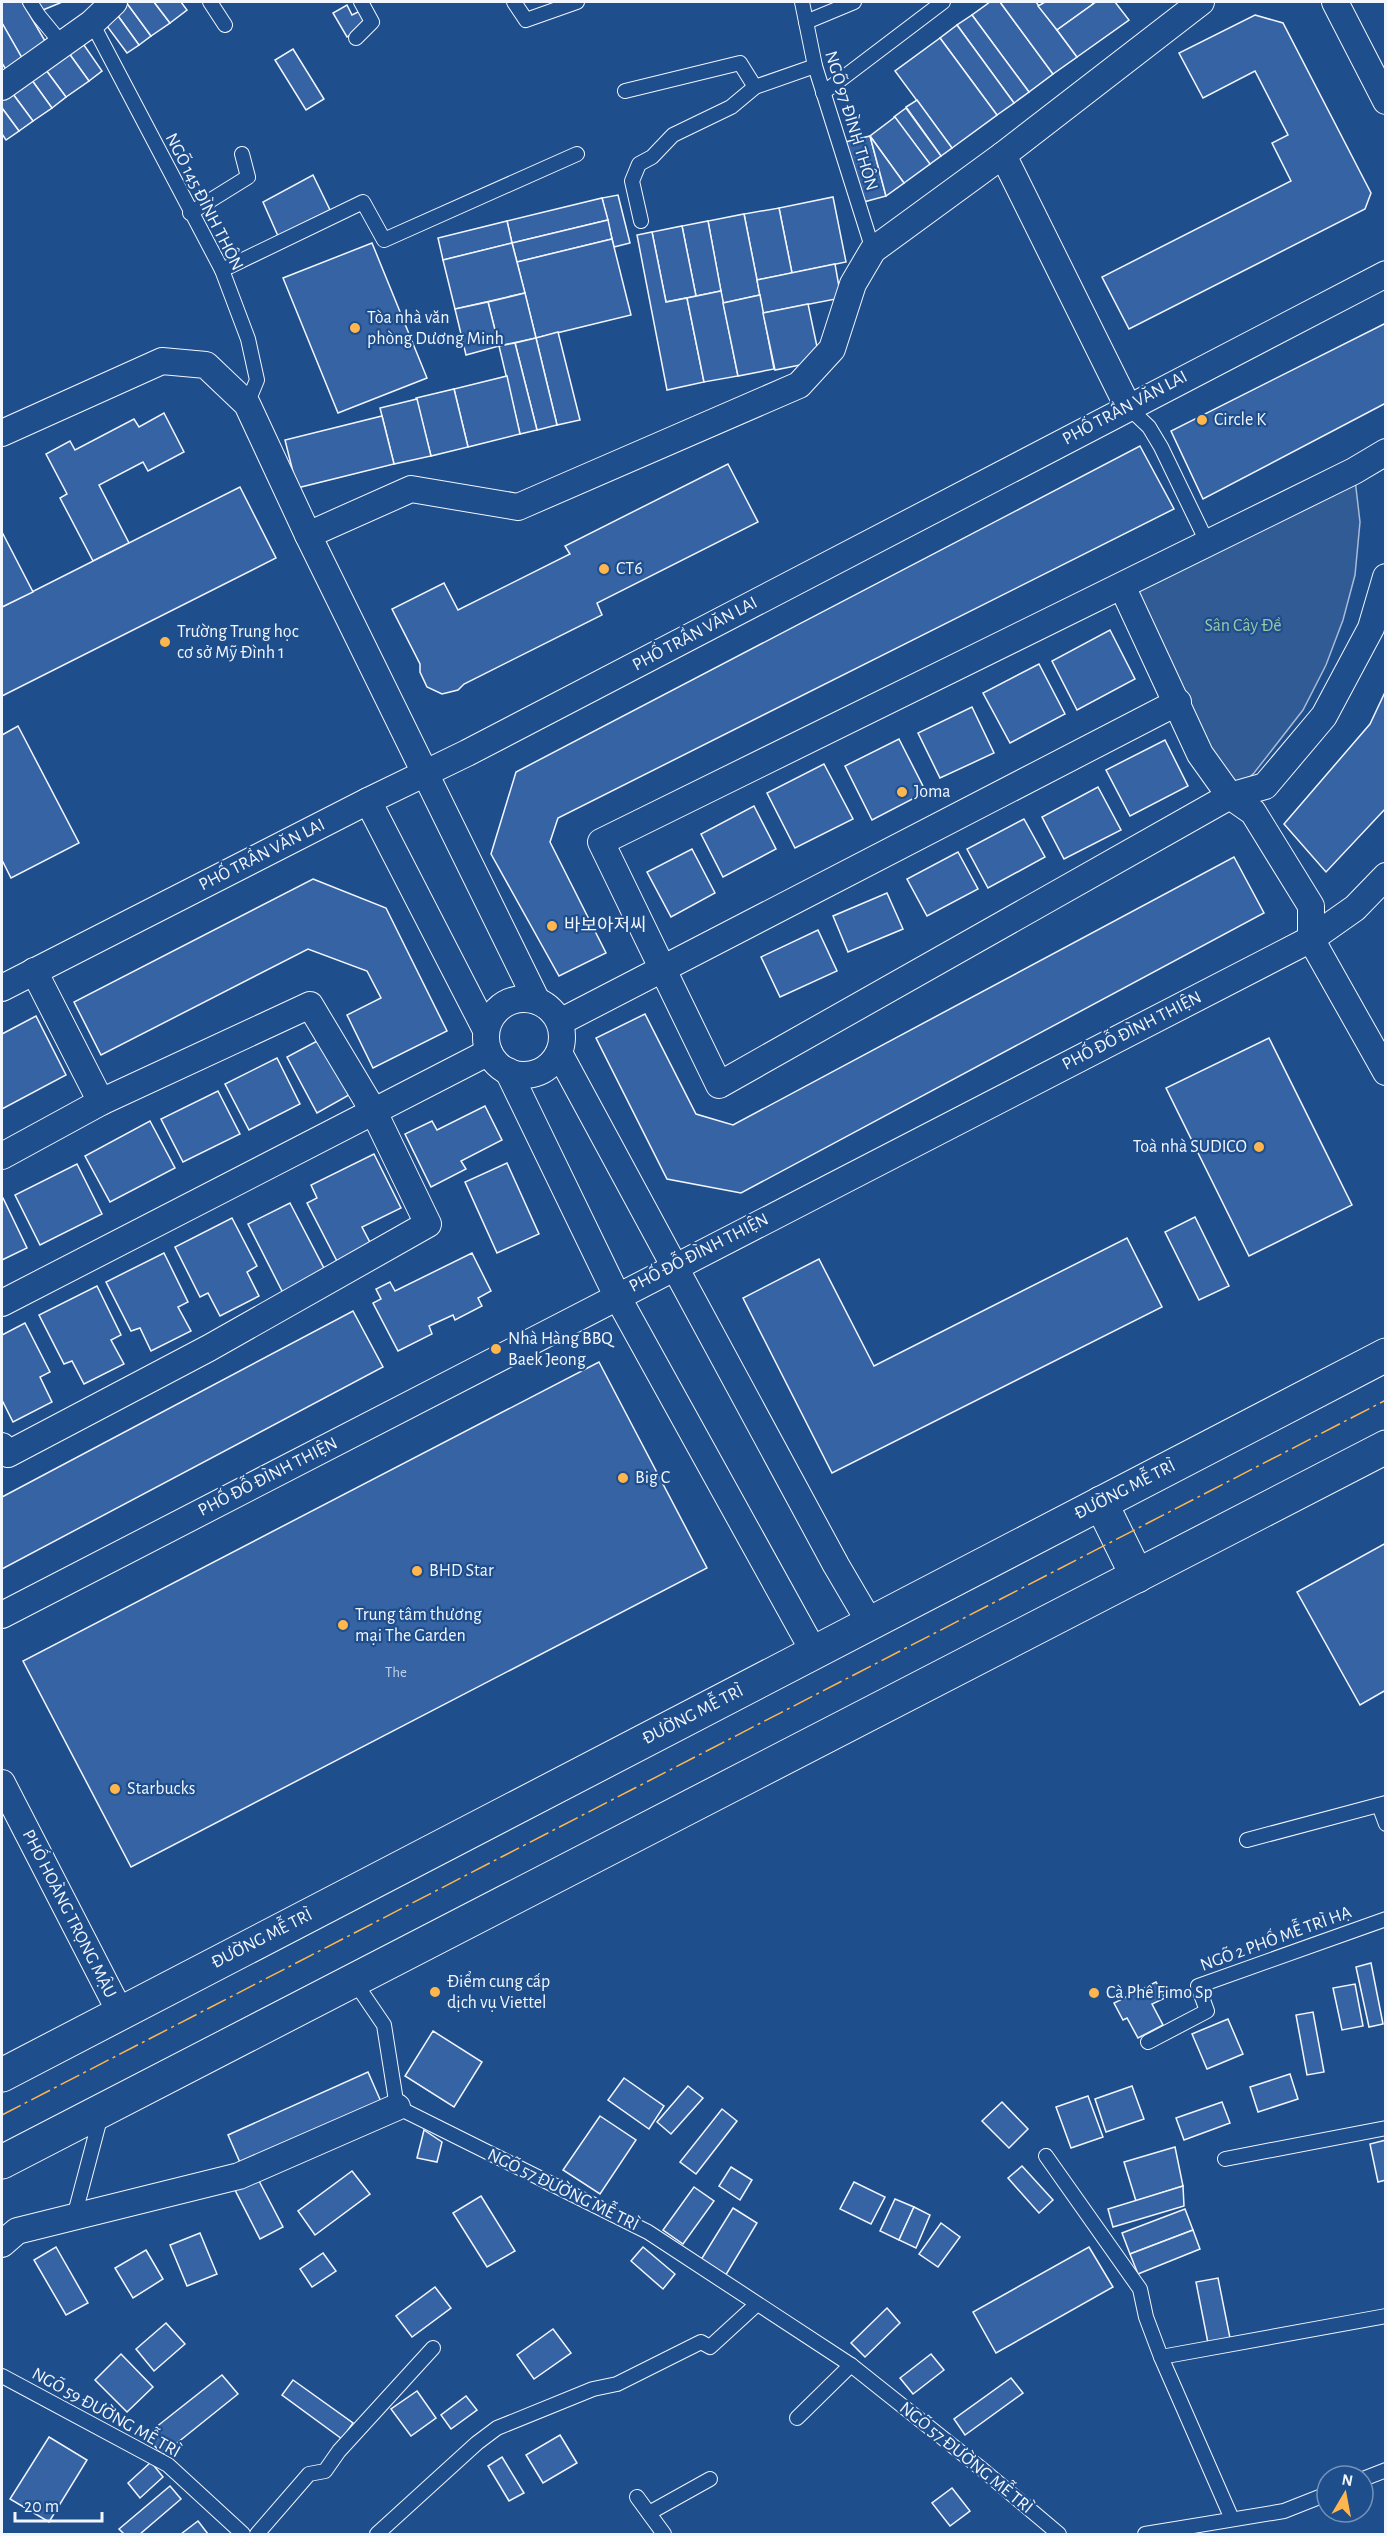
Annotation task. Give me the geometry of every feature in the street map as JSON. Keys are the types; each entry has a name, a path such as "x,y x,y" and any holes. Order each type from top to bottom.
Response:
{"main road":[{"name":"ĐƯỜNG MỄ TRÌ","path":"2,2074 1386,1355"},
{"path":"2,2162 1386,1447"},
{"path":"1101,1503 1137,1575"}],"street":[{"path":"2,87 92,23 114,2"},
{"path":"308,535 411,489 518,507 799,385 832,350 853,284 873,250 1003,155 1201,2"},
{"path":"1335,2 1386,101"},
{"path":"1003,155 1128,407"},
{"name":"PHỐ TRẦN VĂN LAI","path":"2,988 425,772 477,748 1386,274"},
{"path":"2,433 162,361 206,365 247,404 308,535 537,1001"},
{"path":"1386,452 1354,471 601,842 719,1085 1230,796 1265,786 1324,716 1371,628 1386,578"},
{"path":"1122,586 1178,702 1200,754 1230,796 1253,812 1293,873 1311,906 1311,939 1386,1072"},
{"path":"560,1022 1178,702"},
{"path":"368,801 498,1064 508,1071 521,1075 534,1074 546,1068 559,1053 563,1035 560,1022 553,1011 537,1001 519,999 508,1002 490,1019 488,1041"},
{"name":"PHỐ ĐỖ ĐÌNH THIỆN","path":"2,1615 1311,939 1355,908 1386,876"},
{"path":"34,971 101,1102"},
{"path":"2,1156 101,1102 309,1005 374,1112 428,1224 209,1348 8,1454 2,1446"},
{"path":"2,1303 374,1112 488,1041"},
{"path":"559,1053 870,1623"},
{"path":"508,1071 617,1296 814,1652"},
{"name":"PHỐ HOÀNG TRỌNG MẬU","path":"2,1783 120,2012"},
{"path":"2,2244 17,2231 239,2176 397,2107"}],"lane":[{"path":"30,2 62,44"},
{"path":"210,2 225,26"},
{"path":"356,38 372,22 361,2"},
{"path":"514,2 526,20 578,2"},
{"name":"NGÕ 97 ĐÌNH THÔN","path":"802,2 815,66 873,250"},
{"path":"806,22 854,2"},
{"path":"823,93 943,2"},
{"name":"NGÕ 145 ĐÌNH THÔN","path":"92,23 222,270 248,339 257,380 247,404"},
{"path":"625,91 740,63 755,87"},
{"path":"641,221 632,181 639,164 652,157 673,135 731,107 755,87 815,66"},
{"path":"190,213 248,177 242,154"},
{"path":"222,270 363,202 384,240 577,154"},
{"path":"1128,407 1149,427 1161,447 1207,542"},
{"path":"1247,1840 1382,1804 1386,1824"},
{"name":"NGÕ 2 PHỐ MỄ TRÌ HẠ","path":"1148,2042 1207,2012 1198,1986 1386,1919"},
{"path":"353,1980 384,2025 397,2107"},
{"name":"NGÕ 57 ĐƯỜNG MỄ TRÌ","path":"397,2107 648,2232 851,2365 983,2470 1059,2535"},
{"path":"74,2217 102,2110"},
{"path":"1225,2159 1386,2128"},
{"path":"1046,2156 1140,2289 1146,2317 1161,2357 1232,2519"},
{"path":"377,2535 477,2443 497,2428 593,2389 617,2384 701,2342 710,2347 756,2304"},
{"path":"1161,2357 1386,2316"},
{"path":"257,2535 309,2474 325,2471 339,2451 433,2348"},
{"path":"797,2418 851,2365"},
{"name":"NGÕ 59 ĐƯỜNG MỄ TRÌ","path":"2,2376 168,2465 243,2535"},
{"path":"650,2513 710,2479"},
{"path":"637,2496 664,2535"},
{"path":"1145,2535 1284,2511 1315,2499"}],"shaded area":[{"name":"Sân Cây Đề","path":"1354,471 1360,522 1355,575 1343,620 1326,665 1303,710 1254,773 1230,796 1122,586"}],"building":[{"path":"2,2 22,2 51,51 26,65 2,23"},
{"path":"33,2 59,2 60,3 38,12"},
{"path":"126,2 151,36 139,45 113,9"},
{"path":"126,2 154,2 170,23 151,36"},
{"path":"154,2 181,2 187,10 170,23"},
{"path":"990,2 1000,2 1053,74 1029,92 972,15"},
{"path":"1000,2 1036,2 1077,57 1053,74"},
{"path":"1045,2 1092,2 1093,4 1057,30 1038,6"},
{"path":"1096,2 1115,2 1129,20 1077,57 1057,30"},
{"path":"347,5 352,15 364,9 370,21 347,37 333,13"},
{"path":"113,9 139,45 127,53 101,18"},
{"path":"972,15 1029,92 1014,103 957,25"},
{"path":"1255,15 1283,23 1371,193 1365,209 1129,329 1102,277 1291,181 1272,143 1288,135 1255,71 1203,98 1179,53"},
{"path":"2,23 26,65 9,75 2,63"},
{"path":"957,25 1014,103 997,115 940,38"},
{"path":"77,35 102,71 89,81 63,45"},
{"path":"940,38 997,115 952,148 895,71"},
{"path":"63,45 89,81 66,97 40,62"},
{"path":"293,49 324,99 306,110 275,60"},
{"path":"40,62 66,97 52,108 26,72"},
{"path":"26,72 52,108 33,121 7,86"},
{"path":"7,86 33,121 19,131 2,108 2,89"},
{"path":"917,100 952,148 941,156 906,107"},
{"path":"2,108 19,131 6,140 2,134"},
{"path":"906,108 941,156 930,164 894,117"},
{"path":"895,117 930,164 904,183 870,136"},
{"path":"870,136 886,196 860,203 841,143"},
{"path":"870,136 904,183 886,196"},
{"path":"313,175 330,210 278,236 263,202"},
{"path":"618,195 630,243 614,247 602,198"},
{"path":"833,197 846,262 792,273 779,208"},
{"path":"602,198 608,220 512,243 507,221"},
{"path":"779,208 792,273 757,280 744,214"},
{"path":"744,214 760,295 723,303 708,221"},
{"path":"608,220 612,239 517,262 512,243"},
{"path":"507,221 512,243 443,260 438,238"},
{"path":"708,221 721,291 696,296 682,226"},
{"path":"682,226 696,296 666,302 652,232"},
{"path":"652,232 666,302 687,298 704,382 667,390 637,235"},
{"path":"612,239 631,315 536,338 517,262"},
{"name":"Tòa nhà văn phòng Dương Minh","path":"372,243 427,378 338,413 283,278"},
{"path":"512,243 525,293 455,309 443,260"},
{"path":"835,264 841,298 763,313 757,280"},
{"path":"721,291 738,376 704,382 687,298"},
{"path":"525,293 536,338 499,346 488,302"},
{"path":"760,295 774,369 738,376 723,303"},
{"path":"488,302 499,346 466,355 455,309"},
{"path":"808,304 820,361 775,370 763,313"},
{"path":"1386,323 1386,403 1203,499 1171,431"},
{"path":"558,332 580,420 557,425 536,338"},
{"path":"536,338 557,425 537,430 515,343"},
{"path":"515,343 537,430 520,434 499,346"},
{"path":"507,376 520,434 468,447 454,389"},
{"path":"454,389 468,447 431,456 416,398"},
{"path":"417,399 431,456 394,464 380,408"},
{"path":"164,413 184,452 148,471 143,462 99,485 129,543 93,561 60,498 67,494 46,454 70,441 75,450 134,419 139,427"},
{"path":"382,416 394,464 297,488 285,440"},
{"path":"1140,446 1174,509 558,818 550,842 606,953 559,976 491,854 516,772"},
{"name":"CT6","path":"728,464 758,522 597,603 602,615 464,684 458,690 442,694 427,687 420,672 420,664 392,609 444,583 458,610 570,554 565,546"},
{"path":"240,487 276,558 2,696 2,607"},
{"path":"2,532 33,592 2,607"},
{"path":"1110,630 1135,679 1077,710 1052,661"},
{"path":"1039,664 1065,714 1010,743 983,693"},
{"path":"1386,690 1386,808 1326,872 1284,824 1370,724"},
{"path":"972,707 994,753 940,778 918,733"},
{"path":"18,726 79,843 11,878 2,860 2,735"},
{"path":"899,739 926,792 872,820 845,766"},
{"path":"1165,740 1188,786 1130,816 1106,770"},
{"path":"824,764 853,819 795,848 767,793"},
{"path":"1098,787 1121,830 1064,859 1042,817"},
{"path":"754,806 776,849 723,877 701,834"},
{"path":"1024,819 1045,857 988,888 967,849"},
{"path":"692,849 715,893 671,917 647,872"},
{"path":"958,852 978,889 927,916 907,879"},
{"path":"1234,857 1264,913 741,1193 667,1179 596,1038 645,1014 696,1114 733,1125"},
{"path":"313,879 386,908 447,1031 373,1068 347,1015 381,998 367,971 308,949 101,1055 74,1002"},
{"path":"887,893 903,929 848,952 833,916"},
{"path":"818,930 837,971 780,997 761,957"},
{"path":"36,1016 66,1075 2,1109 2,1034"},
{"name":"Toà nhà SUDICO","path":"1269,1038 1352,1205 1249,1256 1166,1088"},
{"path":"319,1040 349,1095 317,1113 287,1057"},
{"path":"277,1058 300,1104 249,1130 225,1084"},
{"path":"218,1091 240,1134 183,1162 161,1119"},
{"path":"485,1106 502,1140 461,1161 466,1169 431,1187 405,1134 432,1121 437,1130"},
{"path":"150,1121 175,1168 110,1202 85,1156"},
{"path":"374,1154 401,1208 362,1227 374,1250 340,1267 307,1203 317,1198 311,1185"},
{"path":"507,1163 539,1234 497,1253 465,1182"},
{"path":"77,1164 102,1214 40,1245 15,1195"},
{"path":"2,1198 27,1248 2,1260"},
{"path":"290,1203 326,1272 283,1293 248,1224"},
{"path":"1195,1217 1229,1286 1199,1300 1165,1232"},
{"path":"232,1218 257,1266 247,1272 259,1296 220,1316 208,1293 200,1297 175,1247"},
{"path":"1127,1238 1162,1307 832,1473 743,1298 819,1259 874,1366"},
{"path":"164,1253 188,1302 178,1307 191,1331 151,1351 140,1328 131,1331 106,1282"},
{"path":"472,1253 491,1291 478,1298 482,1306 455,1320 453,1315 429,1326 432,1334 398,1351 373,1303 381,1299 376,1289 390,1282 395,1291"},
{"path":"97,1286 121,1335 111,1340 124,1364 84,1384 72,1361 64,1364 39,1315"},
{"path":"353,1311 383,1367 2,1569 2,1497"},
{"path":"25,1323 50,1372 40,1377 52,1402 13,1422 2,1400 2,1335"},
{"name":"Trung tâm thương mại The Garden","path":"599,1362 707,1568 131,1867 23,1661"},
{"path":"1386,1543 1386,1690 1360,1705 1297,1592"},
{"path":"1371,1963 1383,2024 1369,2027 1356,1967"},
{"path":"1156,1982 1165,1998 1152,2004 1163,2025 1138,2038 1127,2018 1123,2020 1114,2003"},
{"path":"1355,1984 1363,2026 1342,2030 1333,1988"},
{"path":"1313,2012 1324,2072 1307,2075 1296,2015"},
{"path":"1228,2019 1243,2054 1207,2069 1192,2034"},
{"path":"433,2031 482,2062 454,2107 405,2076"},
{"path":"368,2072 382,2104 242,2167 228,2135"},
{"path":"1290,2074 1298,2099 1258,2112 1250,2087"},
{"path":"624,2078 664,2106 649,2129 608,2100"},
{"path":"688,2086 703,2098 671,2134 657,2122"},
{"path":"1132,2086 1144,2119 1106,2132 1095,2099"},
{"path":"1088,2096 1103,2137 1071,2148 1056,2107"},
{"path":"1002,2102 1028,2129 1009,2148 982,2121"},
{"path":"1222,2102 1230,2123 1184,2140 1176,2118"},
{"path":"722,2109 737,2121 696,2174 680,2162"},
{"path":"600,2116 636,2140 600,2194 563,2170"},
{"path":"424,2130 442,2142 437,2162 417,2158"},
{"path":"1386,2140 1386,2180 1378,2182 1370,2144"},
{"path":"1175,2147 1183,2186 1136,2201 1124,2162"},
{"path":"1022,2166 1053,2200 1039,2213 1008,2178"},
{"path":"731,2167 752,2180 740,2200 719,2186"},
{"path":"352,2171 370,2194 315,2235 298,2211"},
{"path":"258,2179 283,2227 260,2239 235,2190"},
{"path":"854,2182 885,2197 871,2224 840,2209"},
{"path":"1183,2186 1184,2206 1113,2227 1108,2209"},
{"path":"694,2187 714,2201 683,2244 663,2230"},
{"path":"481,2196 515,2251 487,2267 453,2213"},
{"path":"895,2199 914,2207 899,2240 880,2231"},
{"path":"914,2207 930,2215 916,2248 899,2240"},
{"path":"733,2208 757,2223 724,2278 699,2263"},
{"path":"1185,2209 1193,2230 1130,2254 1122,2233"},
{"path":"941,2223 960,2237 938,2267 919,2254"},
{"path":"1193,2230 1200,2249 1138,2274 1130,2254"},
{"path":"200,2233 217,2274 187,2286 170,2245"},
{"path":"56,2247 88,2303 66,2315 34,2260"},
{"path":"643,2247 675,2274 663,2289 631,2261"},
{"path":"1089,2247 1113,2287 996,2353 973,2312"},
{"path":"146,2250 163,2279 133,2298 115,2268"},
{"path":"323,2253 336,2271 312,2287 300,2269"},
{"path":"1218,2278 1230,2338 1208,2343 1196,2282"},
{"path":"435,2287 451,2308 412,2337 396,2316"},
{"path":"887,2308 900,2323 865,2357 851,2343"},
{"path":"166,2323 185,2344 154,2371 136,2349"},
{"path":"553,2329 571,2353 534,2379 517,2355"},
{"path":"121,2354 153,2387 127,2412 95,2380"},
{"path":"931,2354 944,2370 913,2394 900,2378"},
{"path":"222,2375 238,2394 162,2455 146,2435"},
{"path":"1011,2378 1023,2393 965,2435 954,2419"},
{"path":"293,2380 353,2423 342,2439 282,2395"},
{"path":"417,2391 436,2418 411,2436 391,2409"},
{"path":"466,2396 477,2410 451,2429 441,2415"},
{"path":"560,2435 577,2463 543,2483 526,2455"},
{"path":"49,2437 87,2460 49,2522 10,2499"},
{"path":"502,2457 524,2493 509,2501 488,2466"},
{"path":"151,2462 163,2477 140,2498 128,2483"},
{"path":"170,2486 181,2499 140,2534 124,2534 119,2529"},
{"path":"952,2488 970,2511 950,2526 932,2503"},
{"path":"198,2521 208,2534 181,2534"}],"power":[{"path":"2,2115 1386,1400"}],"place":[{"name":"Tòa nhà văn phòng Dương Minh","path":"355,328"},
{"name":"Circle K","path":"1202,420"},
{"name":"CT6","path":"604,569"},
{"name":"Trường Trung học cơ sở Mỹ Đình 1","path":"165,642"},
{"name":"Joma","path":"902,792"},
{"name":"바보아저씨","path":"552,926"},
{"name":"Toà nhà SUDICO","path":"1259,1147"},
{"name":"Nhà Hàng BBQ Baek Jeong","path":"496,1349"},
{"name":"Big C","path":"623,1478"},
{"name":"BHD Star","path":"417,1571"},
{"name":"Trung tâm thương mại The Garden","path":"343,1625"},
{"name":"Starbucks","path":"115,1789"},
{"name":"Điểm cung cấp dịch vụ Viettel","path":"435,1992"},
{"name":"Cà Phê Fimo Sp","path":"1094,1993"}]}
